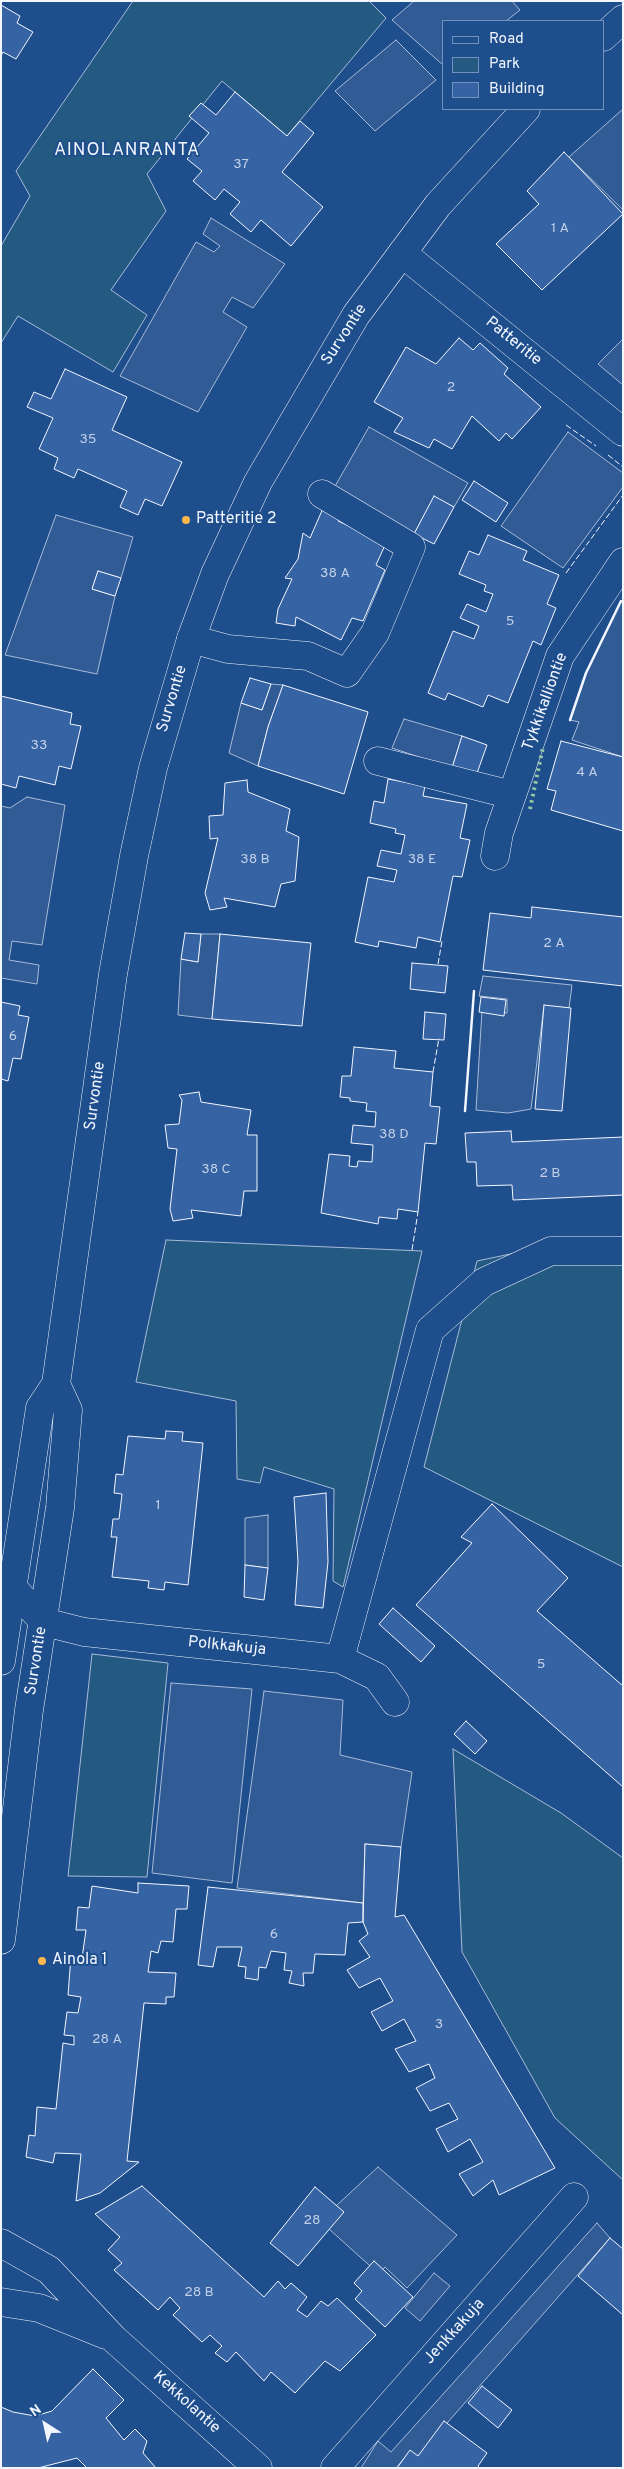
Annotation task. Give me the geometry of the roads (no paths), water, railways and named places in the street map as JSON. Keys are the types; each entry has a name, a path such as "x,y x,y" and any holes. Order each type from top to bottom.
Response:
{"main road":[{"path":"604,36 623,19"},
{"name":"Survontie","path":"3,1644 7,1587 40,1408 56,1384 113,974 134,856 153,768 191,639 215,574 258,482 351,322 438,205 525,110"},
{"name":"Patteritie","path":"402,253 623,432"},
{"path":"191,639 228,650 308,656 347,673 375,634 411,547 322,494"},
{"name":"Tykkikalliontie","path":"495,856 499,833 560,656 623,562"},
{"path":"378,762 512,796"},
{"path":"340,1659 430,1330 484,1282 552,1251 623,1251"},
{"name":"Survontie","path":"1,1940 29,1710 60,1508 68,1410 56,1384"},
{"path":"3,1644 44,1622 7,1587"},
{"name":"Polkkakuja","path":"44,1622 84,1632 340,1659 377,1677 395,1702"},
{"name":"Jenkkakuja","path":"335,2468 574,2196"},
{"name":"Kekkolantie","path":"1,2242 49,2270 114,2339 258,2468"},
{"name":"Kekkolantie","path":"1,2302 39,2308 114,2339"}],"place":[{"name":"Patteritie 2","path":"186,520"},
{"name":"Ainola 1","path":"42,1961"}],"district":[{"name":"AINOLANRANTA","path":"127,151"}]}
